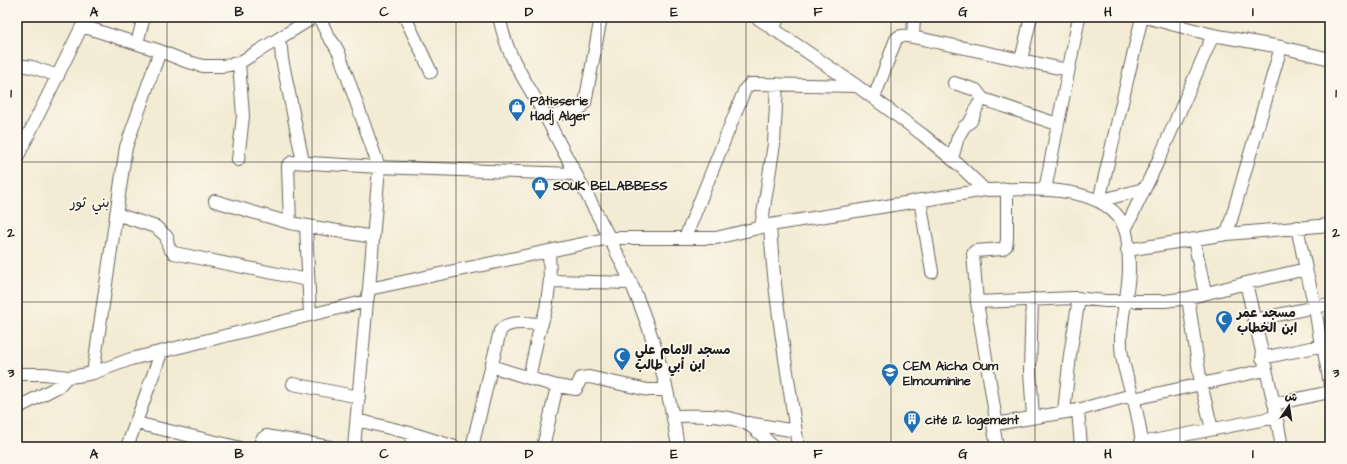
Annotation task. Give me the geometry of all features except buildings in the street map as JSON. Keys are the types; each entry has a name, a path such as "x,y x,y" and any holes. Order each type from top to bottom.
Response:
{"street":[{"path":"137,43 144,17"},
{"path":"405,17 431,72"},
{"path":"499,17 512,57 610,238 631,283 653,341 667,390 678,447"},
{"path":"546,118 581,108 583,106 601,17"},
{"path":"756,17 874,98 923,135 986,190"},
{"path":"774,30 778,17"},
{"path":"913,37 914,17"},
{"path":"1021,60 1031,17"},
{"path":"1045,190 1079,17"},
{"path":"1099,201 1147,17 1213,35 1281,47 1330,59"},
{"path":"17,158 58,76 83,21 185,61 203,66 223,66 239,62 313,18 334,44 339,53 379,166 354,447"},
{"path":"1125,230 1159,159 1213,35"},
{"path":"874,98 896,39 902,36 913,37 1068,70"},
{"path":"276,41 280,48 303,162"},
{"path":"1227,234 1281,47"},
{"path":"93,372 126,147 160,51"},
{"path":"238,160 243,116 239,62"},
{"path":"17,65 58,76"},
{"path":"954,83 976,90 983,98 1057,124"},
{"path":"685,238 745,89 750,84 857,86"},
{"path":"777,84 774,144 766,226 772,255 798,447"},
{"path":"952,159 958,137 964,127 971,121 983,98"},
{"path":"290,223 288,164 292,162 574,174"},
{"path":"1001,423 996,420 977,302 973,251 1002,249 1006,246 1007,189"},
{"path":"1099,201 1144,189"},
{"path":"17,374 45,374 67,377 93,372 132,359 310,315 368,295 549,251 610,238 716,238 766,226 986,190 1045,190 1068,192 1099,201 1119,217 1125,230 1129,270 1126,301 1122,321 1121,345 1123,364 1133,397 1142,445 1212,429 1276,417"},
{"path":"920,200 932,272"},
{"path":"215,201 290,223 373,237"},
{"path":"116,214 156,227 167,236 167,243 174,253 308,280"},
{"path":"1127,250 1227,234 1330,225"},
{"path":"306,226 310,315"},
{"path":"1297,227 1325,345 1330,384"},
{"path":"1194,240 1205,293"},
{"path":"529,378 547,303 550,280 549,251"},
{"path":"977,302 1079,298 1150,302 1188,298 1306,269"},
{"path":"550,280 576,283 631,283"},
{"path":"1246,283 1262,358 1274,404 1282,447"},
{"path":"1064,412 1070,355 1079,298"},
{"path":"1188,298 1201,384 1212,429"},
{"path":"1032,299 1030,371 1033,417"},
{"path":"1254,320 1330,304"},
{"path":"472,447 500,331 503,327 515,323 542,324"},
{"path":"1262,358 1325,345"},
{"path":"127,447 161,352"},
{"path":"492,366 557,386 576,389 581,378 589,377 648,390 667,390"},
{"path":"997,447 993,424 1078,410 1133,397 1265,370"},
{"path":"17,408 59,386 67,377"},
{"path":"292,384 359,397"},
{"path":"543,447 557,386"},
{"path":"1274,404 1330,392"},
{"path":"1078,410 1081,447"},
{"path":"673,416 712,416 796,431"},
{"path":"357,420 414,434 455,447"},
{"path":"136,423 237,447"},
{"path":"745,423 755,429 771,446"},
{"path":"410,447 414,434"},
{"path":"259,447 262,439 266,436 330,447"}],"place":[{"name":"Pâtisserie Hadj Alger","path":"517,122"},
{"name":"SOUK BELABBESS","path":"540,200"},
{"name":"مسجد عمر ابن الخطاب","path":"1224,334"},
{"name":"مسجد الامام علي ابن أبي طالب","path":"622,371"},
{"name":"CEM Aicha Oum Elmouminine","path":"890,387"},
{"name":"cité 12 logement","path":"912,434"}],"district":[{"name":"بني ثور","path":"90,202"}]}
